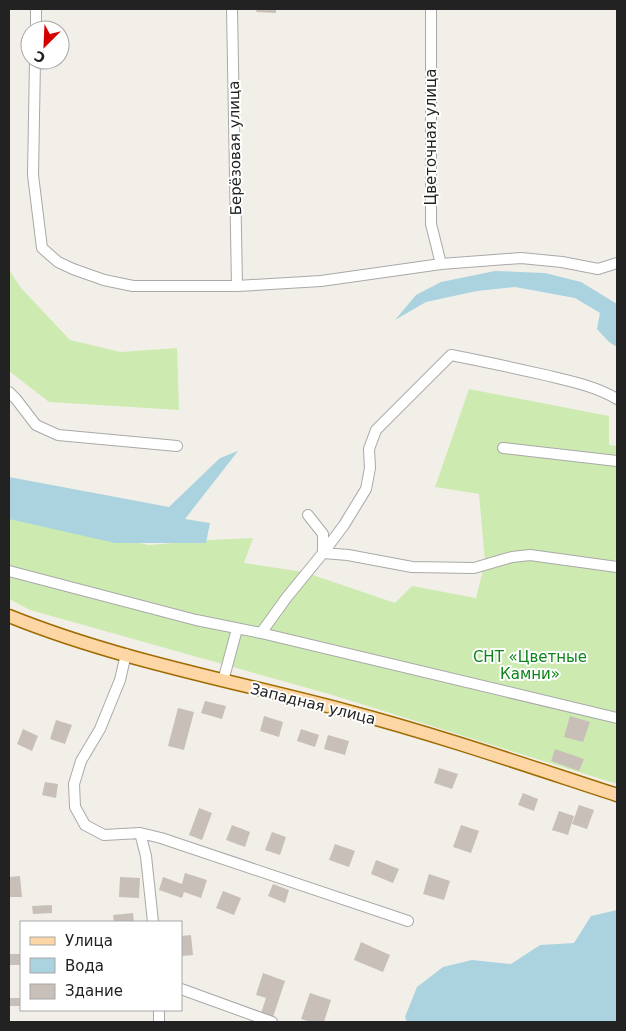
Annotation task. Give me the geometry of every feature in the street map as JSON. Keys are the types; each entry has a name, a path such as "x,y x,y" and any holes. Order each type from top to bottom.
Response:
{"main road":[{"name":"Западная улица","path":"9,616 37,628 126,654 223,681 347,711 471,747 617,795"}],"street":[{"name":"Берёзовая улица","path":"232,9 238,286"},
{"name":"Цветочная улица","path":"431,9 431,224 441,264"},
{"path":"36,70 33,174 42,248 58,262 104,280 133,286 238,286 321,281 441,264 521,258 562,262 598,269 617,264"},
{"path":"261,633 344,525 366,489 370,468 369,449 376,430 451,355 570,381 603,391 617,399"},
{"path":"9,392 36,425 58,435 177,446"},
{"path":"503,448 617,461"},
{"path":"308,514 323,534 323,553"},
{"path":"323,553 348,555 412,567 474,568 512,557 530,555 617,567"},
{"path":"9,571 186,618 261,633 617,718"},
{"path":"223,681 237,628"},
{"path":"126,654 120,680 100,730 81,761 74,784 75,807 85,824 104,835 140,834 161,838 408,921"},
{"path":"140,834 146,856 153,921"},
{"path":"182,989 272,1022"}],"green space":[{"path":"9,270 21,288 70,340 121,352 177,348 179,410 49,402 9,371"},
{"name":"СНТ «Цветные Камни»","path":"469,389 609,416 609,445 617,446 617,784 329,694 30,610 9,599 9,516 149,545 253,538 244,563 304,572 395,603 412,586 476,598 485,562 479,494 435,487"}],"water":[{"path":"495,271 545,273 581,282 617,304 617,347 609,342 597,329 600,313 575,298 515,287 477,291 426,302 395,320 416,295 441,282"},
{"path":"238,451 185,519 210,523 206,543 115,543 9,519 9,477 169,507 220,458"},
{"path":"617,910 617,1022 407,1022 405,1017 417,987 443,967 472,960 511,964 540,945 574,943 591,916"}],"building":[{"path":"257,9 276,9 276,13 256,12"},
{"path":"205,701 226,706 222,719 201,713"},
{"path":"178,708 194,712 184,750 168,746"},
{"path":"264,716 283,722 279,737 260,731"},
{"path":"570,716 590,722 583,742 564,737"},
{"path":"56,720 72,725 65,744 50,739"},
{"path":"23,729 38,736 32,751 17,744"},
{"path":"301,729 319,735 315,747 297,741"},
{"path":"328,735 349,741 345,755 324,749"},
{"path":"555,749 584,759 579,771 551,761"},
{"path":"439,768 458,774 452,789 434,783"},
{"path":"45,782 58,784 56,798 42,795"},
{"path":"523,793 538,799 534,811 518,805"},
{"path":"579,805 594,810 587,829 572,824"},
{"path":"199,808 212,813 202,840 189,835"},
{"path":"559,811 574,816 568,835 552,830"},
{"path":"232,825 250,832 245,847 226,840"},
{"path":"461,825 479,831 471,853 453,847"},
{"path":"272,832 286,837 280,855 265,850"},
{"path":"335,844 355,851 349,867 329,860"},
{"path":"376,860 399,869 393,883 371,874"},
{"path":"185,873 207,880 201,898 184,892 182,898 159,890 163,877 182,884"},
{"path":"429,874 450,881 444,900 423,894"},
{"path":"20,876 22,897 9,897 9,877"},
{"path":"120,877 140,878 139,898 119,897"},
{"path":"273,884 289,890 285,903 268,896"},
{"path":"223,891 241,898 234,915 216,908"},
{"path":"52,905 52,913 33,914 32,906"},
{"path":"133,913 134,921 114,921 113,915"},
{"path":"191,935 193,955 182,956 182,936"},
{"path":"361,942 390,955 383,972 354,960"},
{"path":"10,954 20,954 20,965 10,965"},
{"path":"263,973 285,981 273,1017 261,1013 266,998 256,995"},
{"path":"310,993 331,1000 324,1022 311,1022 301,1019"},
{"path":"9,998 20,998 20,1006 9,1006"}]}
